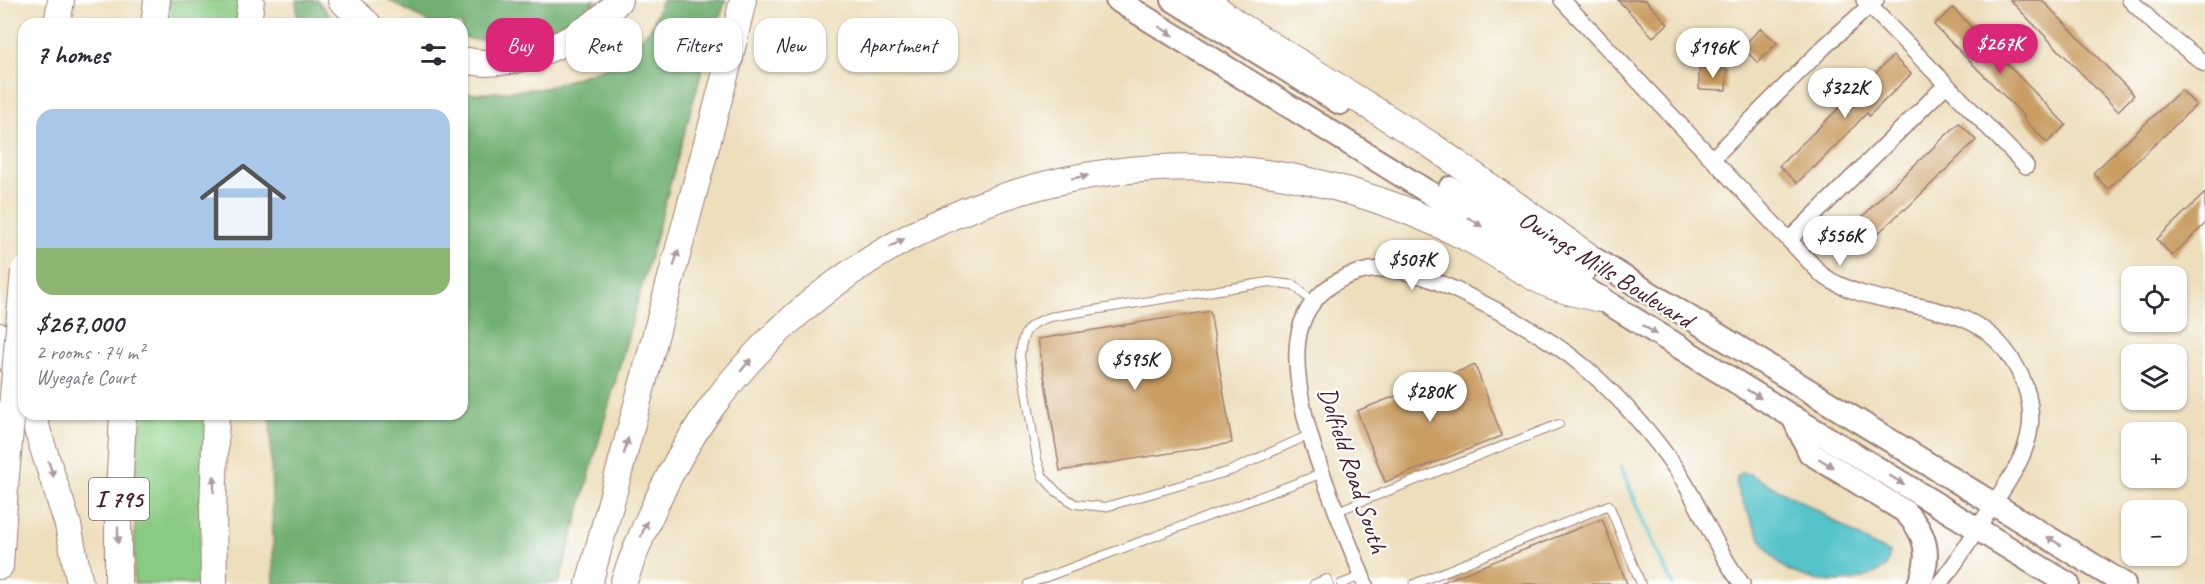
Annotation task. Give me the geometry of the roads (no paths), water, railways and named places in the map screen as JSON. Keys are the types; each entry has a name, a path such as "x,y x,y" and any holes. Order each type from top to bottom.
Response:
{"highway":[{"path":"58,18 61,0"},
{"path":"155,18 157,0"},
{"path":"249,18 251,0"},
{"path":"341,0 361,18"},
{"path":"468,61 486,63 526,57 562,44 590,27 619,0"},
{"path":"589,584 723,84 743,0"},
{"path":"1206,0 1236,24 1431,145 1587,255"},
{"path":"623,584 659,494 691,438 730,384 774,335 824,291 884,250 947,217 1004,195 1103,173 1170,167 1275,174 1354,192 1434,222 1469,239 1545,284 1600,299"},
{"path":"0,336 18,378"},
{"path":"0,566 18,339"},
{"path":"34,420 68,525 80,584"},
{"name":"I 795","path":"118,584 118,515 123,420"},
{"path":"214,584 216,420"},
{"path":"213,513 225,549 226,584"}],"main road":[{"name":"Owings Mills Boulevard","path":"1117,0 1600,299 2068,584"},
{"name":"Owings Mills Boulevard","path":"1173,0 2124,584"},
{"path":"1195,49 1320,108 1958,498 1993,504"},
{"path":"1793,417 1810,453 1904,511 1913,520 1920,530 1927,558 1919,584"}],"street":[{"path":"1562,0 1822,275 1839,286 1964,319 1984,329 2000,342 2020,372 2028,393 2030,428 2021,457 1958,560 1939,584"},
{"path":"2130,0 2159,28 2205,64"},
{"path":"1713,158 1869,2 2026,166"},
{"path":"1789,240 1946,85"},
{"name":"Dolfield Road South","path":"1364,580 1323,473 1311,434 1301,395 1297,351 1304,316 1331,285 1362,271 1394,270 1412,273 1446,286 1498,310 1572,356 1599,380 1648,432 1681,478 1742,584"}],"lane":[{"path":"1311,434 1230,471 1105,507 1076,504 1057,492 1043,477 1036,459 1020,356 1021,341 1029,327 1050,317 1269,282 1294,285 1313,303"},
{"path":"1337,511 1559,424"},
{"path":"1028,584 1323,473"},
{"path":"1414,584 1609,505 1641,584"},
{"path":"1314,584 1327,579 1329,584"},
{"path":"1341,584 1364,580"}],"water":[{"path":"1742,473 1749,474 1815,509 1871,544 1890,553 1886,567 1861,579 1844,582 1816,580 1790,571 1773,556 1751,520 1736,486 1737,477"}],"waterway":[{"path":"1621,467 1655,549 1673,584"}]}
